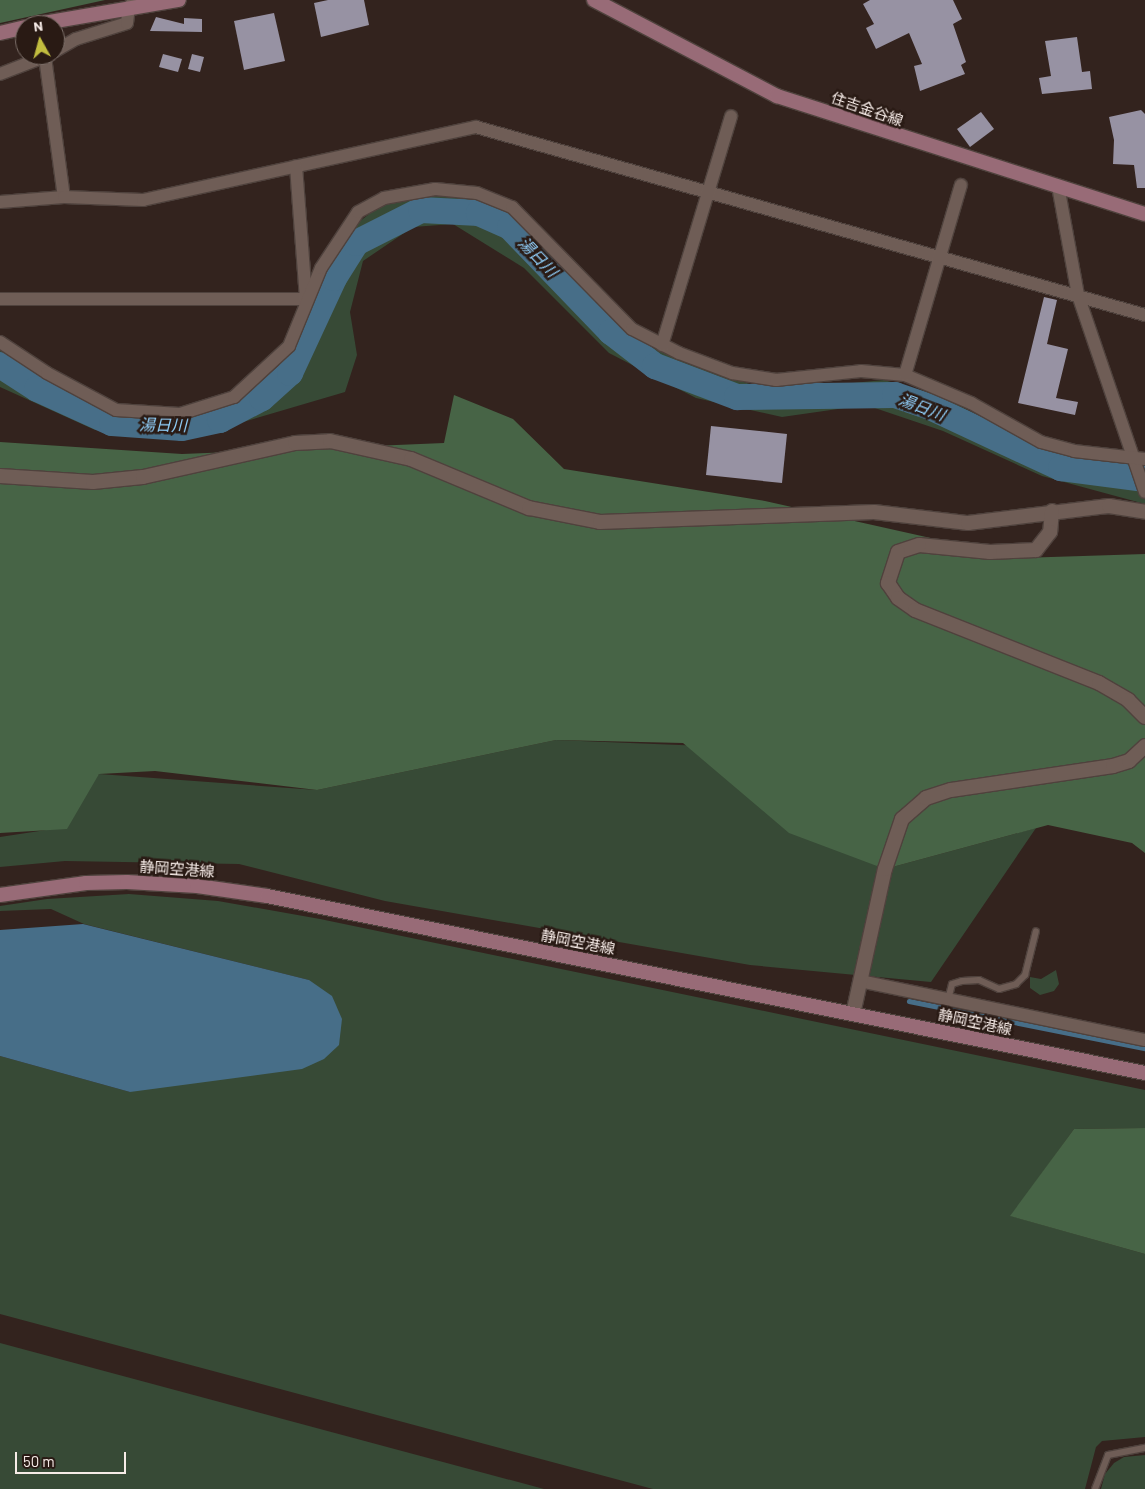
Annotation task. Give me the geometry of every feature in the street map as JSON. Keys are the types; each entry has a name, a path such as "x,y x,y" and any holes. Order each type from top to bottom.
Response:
{"main road":[{"path":"65,18 132,3 179,0"},
{"name":"住吉金谷線","path":"594,0 778,96 1145,214"},
{"path":"0,33 15,29"},
{"name":"静岡空港線","path":"0,895 86,883 127,882 250,893 1145,1073"}],"street":[{"path":"65,45 76,39 127,23 132,3"},
{"path":"0,74 22,65"},
{"path":"51,65 64,197"},
{"path":"662,345 731,116"},
{"path":"0,202 64,197 143,200 476,127 1145,315"},
{"path":"296,166 306,299"},
{"path":"906,375 961,185"},
{"path":"1058,186 1078,295 1139,458 1145,492"},
{"path":"0,342 46,373 116,410 180,414 234,397 260,377 289,346 306,299 341,235 358,212 384,198 435,189 477,193 512,207 632,329 662,345 732,373 776,380 861,371 906,375 971,403 1041,442 1139,458"},
{"path":"0,299 306,299"},
{"path":"0,476 93,482 143,477 295,443 330,441 411,459 529,508 600,522 874,512 968,524 1109,506 1145,512"},
{"path":"1052,512 1050,532 1036,550 990,552 919,545 898,552 888,583 898,598 914,610 1100,684 1128,700 1145,717"},
{"path":"853,1014 893,838 902,819 926,798 951,790 1113,766 1130,761 1145,746"},
{"path":"860,981 1145,1040"}],"lane":[{"path":"948,1000 952,984 962,981 979,980 999,989 1016,984 1025,975 1036,931"},
{"path":"1095,1489 1108,1455 1145,1448"}],"green space":[{"path":"0,0 105,0 37,15 15,15 15,20 0,23"},
{"path":"428,195 488,198 545,241 581,287 645,345 768,391 884,380 940,396 1034,444 1112,462 1145,464 1145,504 1042,476 943,431 866,405 782,417 696,398 609,353 524,268 453,224 413,227 363,261 350,312 357,355 345,392 192,437 95,430 0,387 0,349 115,415 181,419 246,397 289,356 355,225 386,201"},
{"path":"454,395 513,419 564,469 765,501 1020,558 1145,554 1145,853 1132,843 1048,825 885,869 789,833 683,743 556,740 317,790 155,771 99,774 67,829 0,833 0,442 182,454 444,443"},
{"path":"556,740 704,746 885,869 1036,828 931,982 750,965 385,901 239,864 65,861 0,867 0,837 46,830 99,774 317,790"},
{"path":"129,894 218,901 320,919 1145,1090 1145,1128 1074,1129 1011,1216 1145,1254 1145,1437 1102,1441 1096,1447 1085,1489 653,1489 0,1314 0,1056 130,1092 309,980 84,924 51,909 0,911 0,906 47,899"},
{"path":"1056,970 1059,984 1054,991 1040,995 1030,988 1030,977 1041,979"},
{"path":"1145,1128 1145,1254 1010,1216 1074,1129"},
{"path":"0,1343 544,1489 0,1489"},
{"path":"1145,1455 1145,1489 1101,1489 1105,1474 1114,1463 1124,1457"}],"water":[{"path":"83,924 309,980 332,996 342,1019 339,1045 324,1059 302,1069 130,1092 0,1056 0,930"}],"building":[{"path":"328,0 364,0 369,25 321,37 314,3"},
{"path":"870,0 953,0 962,19 953,24 966,62 961,65 965,74 920,91 914,66 922,64 909,33 876,49 866,28 874,24 863,4"},
{"path":"274,13 285,61 244,70 234,21"},
{"path":"156,17 184,24 184,18 202,19 202,32 150,31"},
{"path":"1077,37 1082,72 1090,71 1092,89 1042,94 1039,78 1051,76 1045,41"},
{"path":"163,54 182,59 178,72 159,67"},
{"path":"192,54 204,57 200,72 188,69"},
{"path":"1141,110 1145,114 1145,188 1137,188 1134,165 1113,164 1114,140 1109,117"},
{"path":"981,112 994,129 970,147 957,129"},
{"path":"1044,297 1057,300 1047,344 1068,349 1056,398 1078,402 1075,415 1018,403"},
{"path":"711,426 787,434 782,483 706,475"}],"waterway":[{"name":"湯日川","path":"0,365 37,389 112,423 182,428 220,420 262,398 290,373 334,278 356,243 421,210 479,213 510,227 611,332 655,366 737,397 895,395 930,407 1061,468 1145,479"},
{"path":"909,1001 1145,1048"}]}
